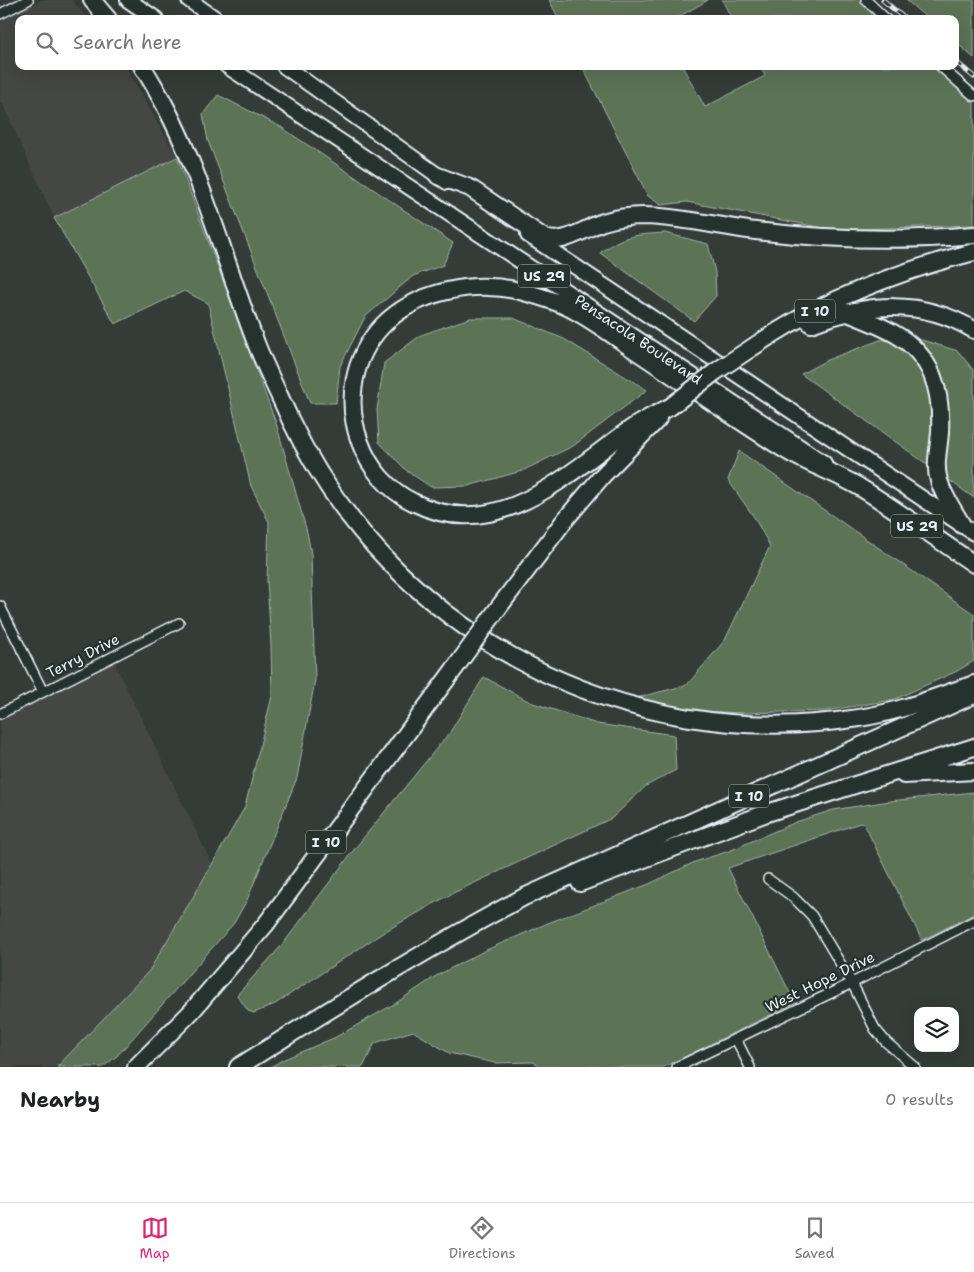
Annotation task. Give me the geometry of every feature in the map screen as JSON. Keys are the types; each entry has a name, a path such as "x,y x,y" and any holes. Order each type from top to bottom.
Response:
{"highway":[{"path":"92,0 105,15"},
{"path":"144,70 165,104 189,155 257,345 291,420 318,472 354,523 390,564 426,598 461,625 523,663 588,692 633,706 723,723 815,724 861,718 905,708 974,684"},
{"path":"438,176 470,188 543,237 552,241 561,240 617,218 640,216 764,232 836,238 908,239 974,235"},
{"name":"I 10","path":"136,1067 192,1011 254,939 564,521 603,475 670,407 715,372 756,344 803,316 870,286 934,262 974,252"},
{"path":"670,407 632,428 541,494 504,510 470,515 435,511 406,499 393,489 371,465 362,449 356,431 352,400 358,367 365,350 374,336 396,314 419,301 446,291 485,287 505,288 574,310 789,452 860,487"},
{"path":"756,344 829,317 846,312 884,306 918,309 949,317 974,330"},
{"path":"846,312 894,333 906,341 920,355 929,369 938,388 940,406 940,433 936,466 939,481 946,497 968,529"},
{"name":"Pensacola Boulevard","path":"860,487 974,564"},
{"name":"I 10","path":"238,1067 367,986 524,897 974,695"},
{"path":"524,897 584,882 764,814 974,747"},
{"path":"879,776 974,771"}],"main road":[{"path":"128,0 150,15"},
{"path":"189,0 210,15"},
{"name":"Pensacola Boulevard","path":"233,70 860,487"},
{"name":"Pensacola Boulevard","path":"290,70 438,176 968,529"}],"street":[{"path":"0,14 28,0"},
{"path":"866,0 882,15"},
{"path":"945,70 974,96"},
{"path":"0,606 43,692"},
{"name":"Terry Drive","path":"0,714 179,623"},
{"path":"768,879 793,897 812,916 852,983 875,1029 886,1042 915,1067"},
{"name":"West Hope Drive","path":"677,1067 852,983 974,921"},
{"path":"736,1039 750,1067"}],"shaded area":[{"path":"41,0 72,0 85,15 15,15 15,70 127,70 177,157 54,218 2,103 0,104 0,21"},
{"path":"114,662 212,864 149,971 57,1067 0,1067 0,721"}],"green space":[{"path":"549,0 708,0 682,15 557,15"},
{"path":"722,0 863,0 881,15 730,15"},
{"path":"906,0 974,0 974,58 959,45 959,15 923,15"},
{"path":"584,70 684,70 705,107 765,76 762,70 946,70 974,94 974,225 834,230 687,202 661,205 648,196"},
{"path":"218,95 281,127 453,243 443,265 413,276 365,317 340,366 336,403 310,403 208,141 203,114"},
{"path":"177,157 276,423 307,532 311,554 315,680 297,778 247,900 234,923 117,1056 103,1067 57,1067 149,971 196,892 245,807 272,696 267,580 269,522 251,486 208,303 184,291 115,324 54,218"},
{"path":"665,233 708,244 715,272 716,296 694,321 600,253 623,239 638,235"},
{"path":"470,318 513,318 564,339 647,390 573,446 522,471 468,486 431,487 407,471 379,442 377,410 384,363 421,335"},
{"path":"880,340 922,340 958,351 974,371 974,498 801,374 827,360"},
{"path":"739,451 974,614 974,661 957,671 893,700 824,711 742,713 674,710 636,698 687,685 725,640 770,546 754,517 728,480"},
{"path":"484,677 530,702 597,724 674,735 676,770 646,786 612,818 451,894 384,932 275,1004 254,1013 248,1011 237,995 283,944 356,847 450,732"},
{"path":"974,792 974,914 922,940 863,822 728,868 795,1003 664,1067 540,1067 534,1062 495,1063 449,1053 413,1031 375,1043 363,1067 271,1067 282,1060 336,1037 396,1003 436,976 484,951 548,923 649,884 695,862 729,851 796,822 833,810 890,801"}],"railway":[{"path":"883,0 900,15"},
{"path":"959,64 974,77"}]}
